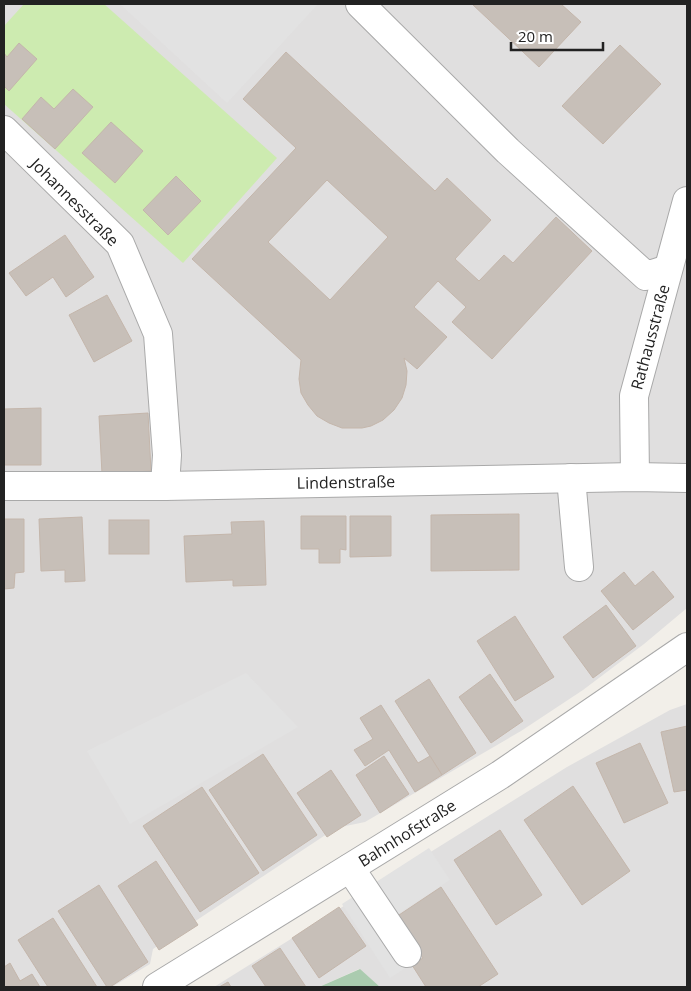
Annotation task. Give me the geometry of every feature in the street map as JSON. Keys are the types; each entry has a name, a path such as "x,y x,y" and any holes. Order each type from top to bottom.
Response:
{"street":[{"path":"360,4 508,151 646,276 668,269"},
{"name":"Johannesstraße","path":"4,130 120,244 158,334 167,455 165,486"},
{"name":"Rathausstraße","path":"635,477 634,396 687,201"},
{"name":"Lindenstraße","path":"4,486 165,486 635,477 687,478"},
{"path":"571,478 579,567"},
{"name":"Bahnhofstraße","path":"157,987 500,775 687,647"},
{"name":"Bahnhofstraße","path":"653,671 687,665"},
{"path":"350,868 407,954"}],"shaded area":[{"path":"4,4 687,4 687,608 644,644 583,690 521,731 365,822 336,828 153,949 150,964 112,987 4,987"},
{"path":"120,4 318,4 227,103"},
{"path":"246,673 298,727 130,824 87,751"},
{"path":"687,704 687,987 380,987 359,969 319,987 214,987 567,767 670,710"},
{"path":"429,848 450,880 395,916 421,958 390,978 342,904"}],"green space":[{"path":"24,4 104,4 277,158 183,263 4,104 4,26"},
{"path":"360,969 380,987 319,987"}],"building":[{"path":"472,4 561,4 581,22 539,67"},
{"path":"19,43 37,59 9,91 4,86 4,53 7,57"},
{"path":"620,45 661,84 603,144 562,106"},
{"path":"286,52 435,191 447,178 491,220 455,259 479,281 504,255 513,263 556,217 592,251 492,359 452,322 466,307 438,281 414,307 447,337 417,369 404,358 407,371 406,385 402,398 394,410 383,420 362,428 342,428 329,423 317,416 301,393 299,379 301,360 192,259 296,148 243,99","holes":["327,180 388,237 330,300 268,242"]},
{"path":"73,89 93,107 55,149 22,119 41,97 54,109"},
{"path":"111,122 143,151 115,183 82,153"},
{"path":"176,176 201,201 168,235 143,210"},
{"path":"65,235 94,277 66,297 53,277 26,296 9,273"},
{"path":"107,295 132,341 94,362 69,315"},
{"path":"41,408 41,465 4,465 4,409"},
{"path":"148,413 151,471 102,474 99,416"},
{"path":"519,514 519,570 431,571 431,515"},
{"path":"301,516 346,516 346,550 340,549 340,563 319,563 319,549 301,549"},
{"path":"350,516 391,516 391,556 350,557"},
{"path":"82,517 85,581 65,582 65,570 41,571 39,519"},
{"path":"4,519 24,519 24,572 15,573 14,588 4,589"},
{"path":"109,520 149,520 149,554 109,554"},
{"path":"264,521 266,585 233,586 233,580 186,582 184,536 232,534 231,522"},
{"path":"653,571 674,597 633,630 601,591 624,572 635,586"},
{"path":"606,605 636,646 593,678 563,637"},
{"path":"515,616 554,677 515,701 477,641"},
{"path":"490,674 523,721 491,743 459,697"},
{"path":"429,679 476,753 442,775 395,701"},
{"path":"381,705 418,763 430,756 442,775 415,792 389,750 365,766 354,750 373,739 360,718"},
{"path":"687,726 687,790 674,792 661,732"},
{"path":"640,743 668,803 624,823 596,763"},
{"path":"263,754 317,835 263,871 209,790"},
{"path":"384,756 409,794 380,813 356,775"},
{"path":"331,770 361,815 327,837 297,793"},
{"path":"573,786 630,871 582,905 524,820"},
{"path":"202,787 259,873 200,912 143,826"},
{"path":"500,830 542,895 496,925 454,860"},
{"path":"156,861 198,925 159,950 118,886"},
{"path":"99,885 148,962 110,987 107,987 58,911"},
{"path":"441,887 498,974 478,987 426,987 412,965 423,958 396,917"},
{"path":"339,907 366,946 319,978 292,938"},
{"path":"53,918 97,987 48,987 18,940"},
{"path":"280,948 306,987 266,987 252,966"},
{"path":"10,963 20,981 32,974 40,987 4,987 4,967"},
{"path":"228,982 231,987 219,987"}]}
